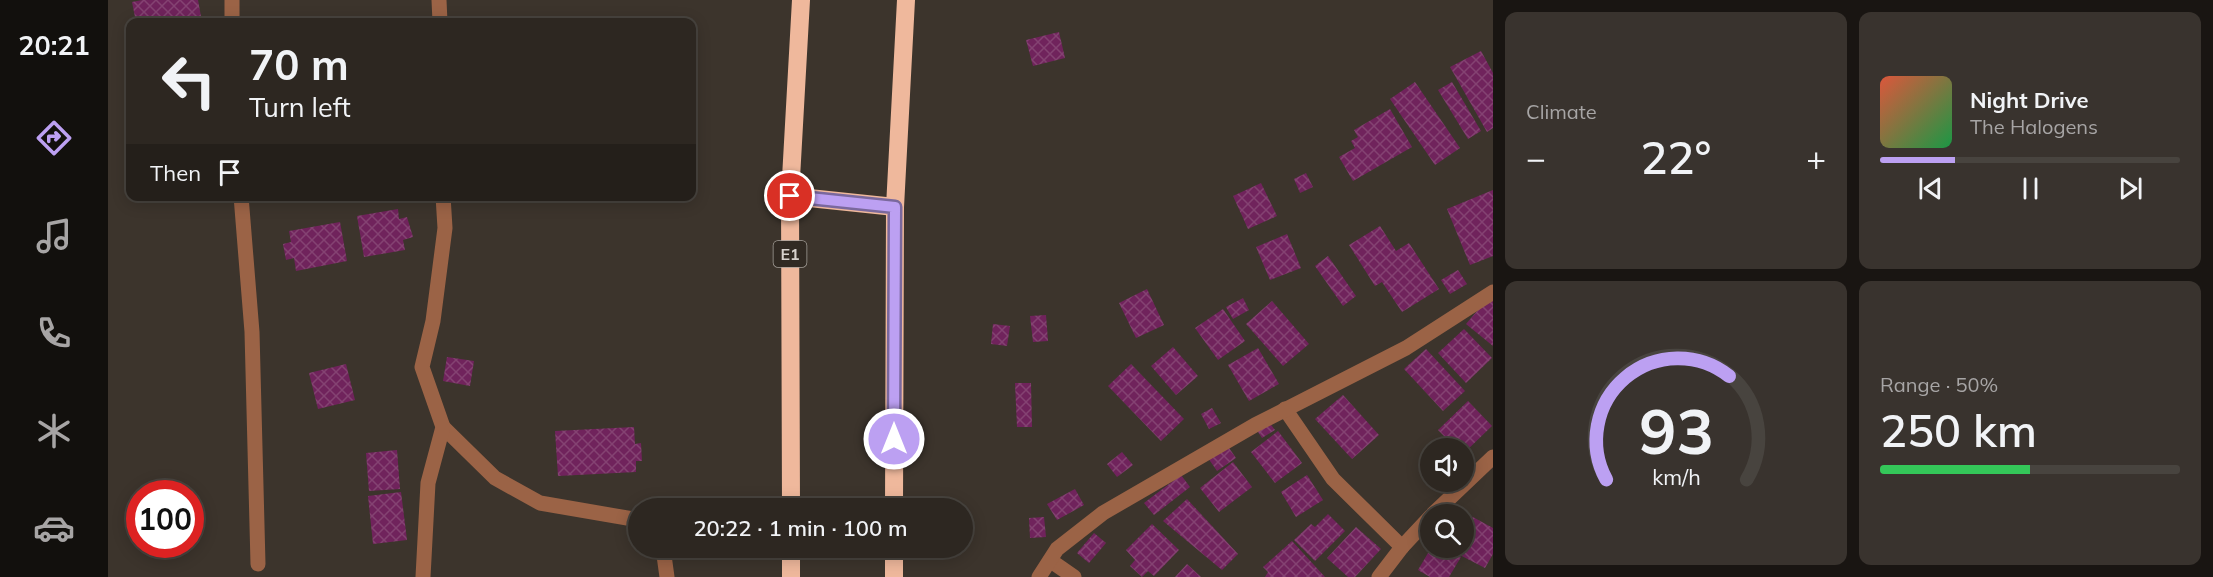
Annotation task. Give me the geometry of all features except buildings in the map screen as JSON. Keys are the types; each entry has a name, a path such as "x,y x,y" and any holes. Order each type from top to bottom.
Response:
{"highway":[{"name":"E1","path":"791,498 790,196 801,0"},
{"path":"894,498 895,207 906,0"},
{"path":"790,196 895,207"},
{"path":"790,577 791,558"},
{"path":"894,558 894,577"}],"street":[{"path":"232,0 232,18"},
{"path":"439,0 440,18"},
{"path":"241,201 252,332 258,564"},
{"path":"443,201 445,228 435,309 422,367 443,427 495,478 540,502 628,518"},
{"path":"1039,577 1052,561 1057,549 1102,513 1285,409 1406,348 1493,292"},
{"path":"1285,409 1332,479 1402,547"},
{"path":"423,577 428,483 443,427"},
{"path":"1444,504 1493,457"},
{"path":"1379,577 1420,528"},
{"path":"664,558 667,577"},
{"path":"1052,561 1074,577"}],"route":[{"path":"790,196 895,207 894,439"}]}
